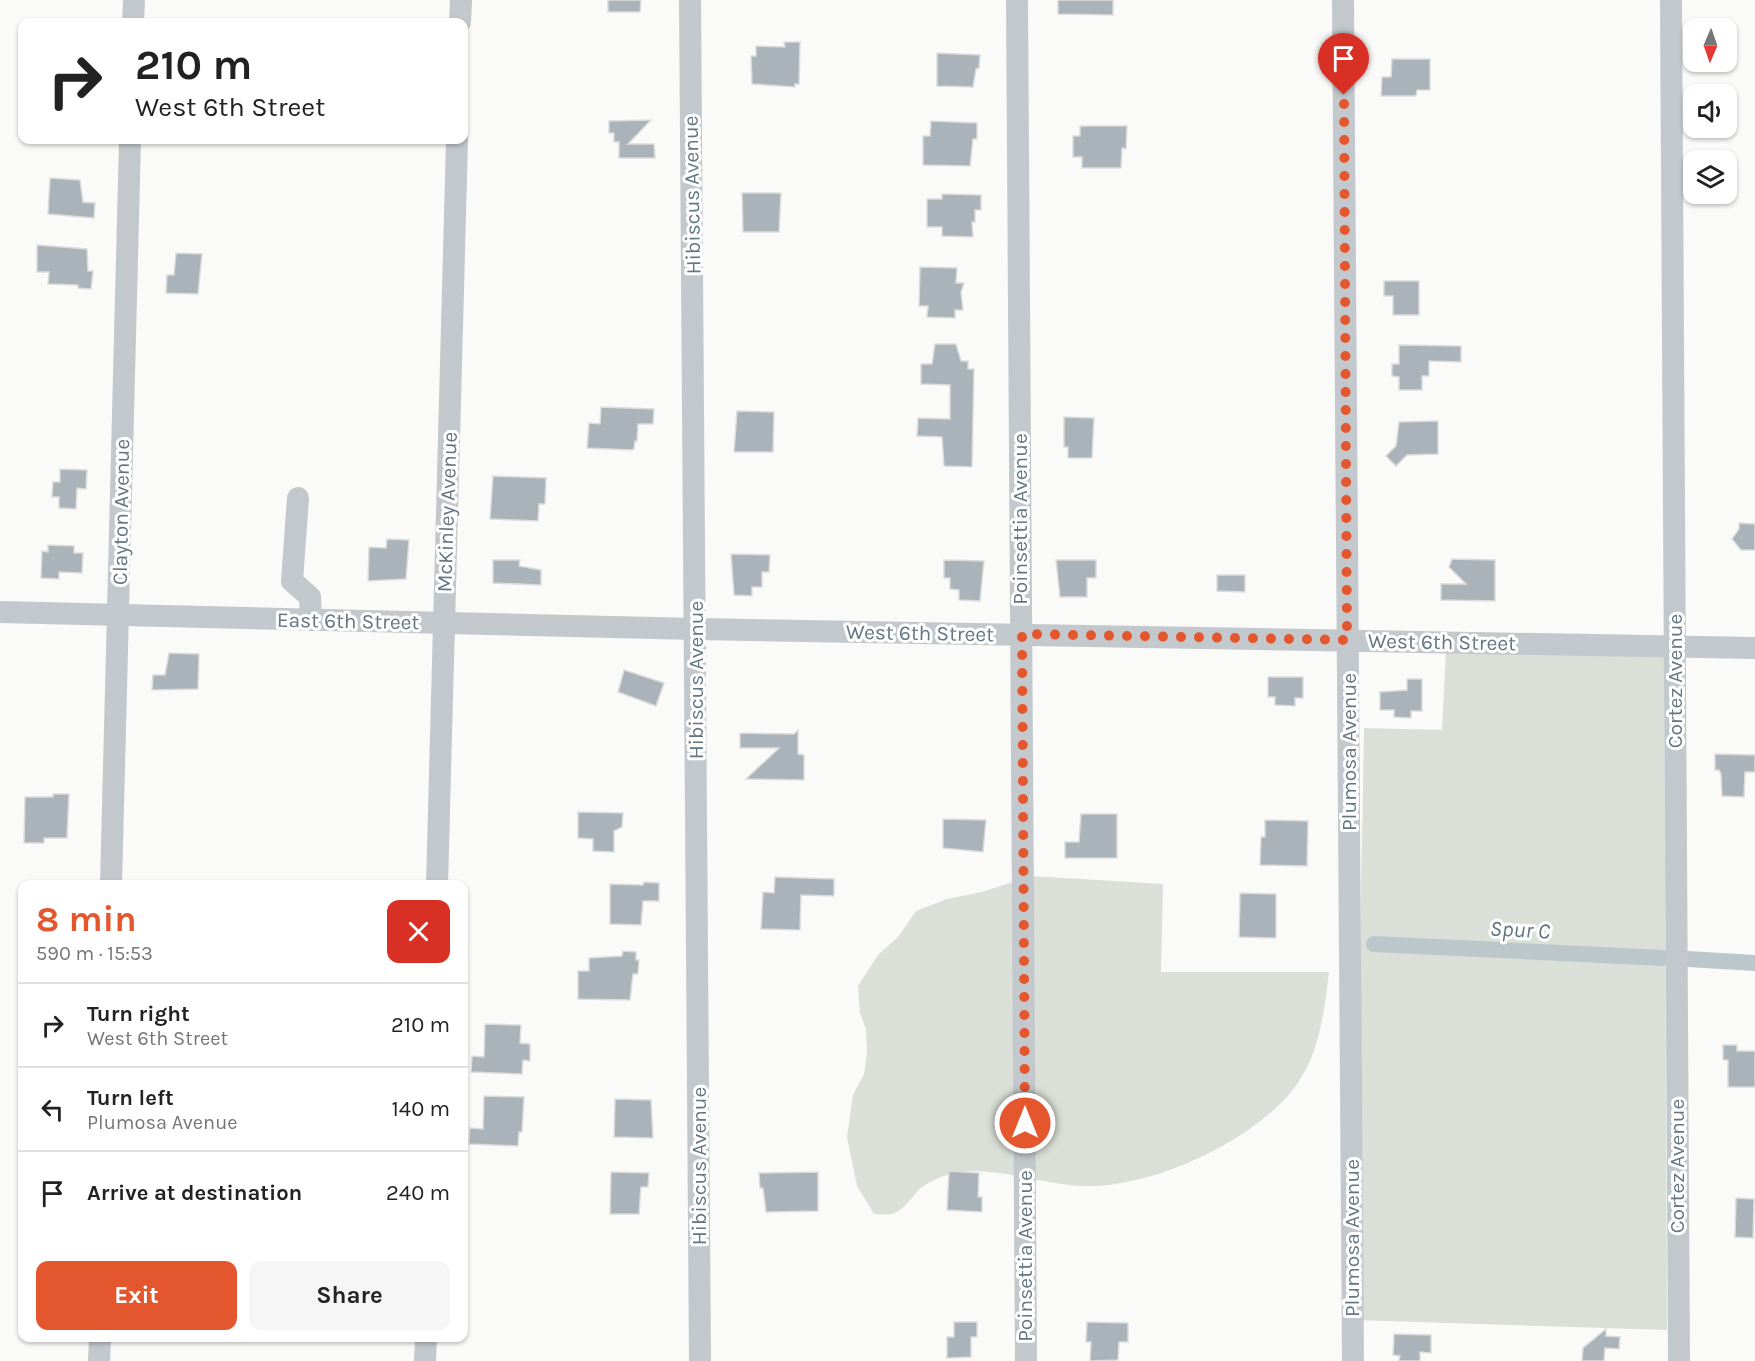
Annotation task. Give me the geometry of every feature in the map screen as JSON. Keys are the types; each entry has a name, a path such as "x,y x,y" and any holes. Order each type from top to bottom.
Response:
{"street":[{"path":"133,18 134,0"},
{"path":"460,18 461,0"},
{"name":"Hibiscus Avenue","path":"690,0 700,1361"},
{"name":"Poinsettia Avenue","path":"1017,0 1026,1361"},
{"name":"Plumosa Avenue","path":"1343,0 1353,1361"},
{"name":"Cortez Avenue","path":"1671,0 1679,1361"},
{"name":"Clayton Avenue","path":"111,880 130,144"},
{"name":"McKinley Avenue","path":"437,880 457,144"},
{"path":"298,498 292,581 310,597 311,620"},
{"name":"East 6th Street","path":"0,612 696,629"},
{"name":"West 6th Street","path":"696,629 1755,648"},
{"path":"99,1361 100,1342"},
{"path":"425,1361 426,1342"}],"shaded area":[{"path":"1446,650 1664,657 1667,1330 1354,1320 1364,728 1442,730"},
{"path":"1031,876 1163,884 1161,972 1329,972 1319,1035 1308,1065 1291,1092 1273,1111 1250,1129 1196,1159 1166,1171 1137,1180 1108,1185 1082,1186 988,1172 960,1172 925,1185 896,1212 874,1214 857,1186 847,1137 853,1095 864,1074 867,1053 866,1029 860,1013 858,986 878,955 898,937 916,911 947,899 982,892"}],"building":[{"path":"608,0 641,0 640,12 608,12"},
{"path":"1058,0 1113,0 1113,15 1058,14"},
{"path":"784,42 800,42 799,84 795,84 795,87 752,84 751,56 756,56 756,46 785,47"},
{"path":"937,53 980,55 979,68 976,69 973,87 937,86"},
{"path":"1392,59 1430,59 1430,90 1417,90 1416,96 1381,96 1382,77 1391,77"},
{"path":"651,120 628,144 654,144 655,158 619,158 619,142 614,142 614,133 609,133 609,121"},
{"path":"931,121 977,123 977,139 973,139 970,166 923,165 923,136 930,136"},
{"path":"1080,126 1127,126 1126,149 1122,148 1121,168 1082,168 1082,157 1073,157 1073,136 1080,136"},
{"path":"50,178 80,180 83,202 95,203 94,218 48,214"},
{"path":"742,193 781,193 779,232 743,232"},
{"path":"942,194 981,195 981,210 975,210 975,222 972,222 973,237 942,236 942,227 927,227 927,199 942,199"},
{"path":"37,245 87,249 88,271 93,271 91,289 78,288 78,285 48,284 49,272 37,272"},
{"path":"176,253 202,254 198,294 166,293 167,275 174,275"},
{"path":"920,267 957,268 956,283 964,283 961,292 963,310 955,310 955,318 927,317 928,306 919,306"},
{"path":"1384,281 1419,281 1419,315 1393,315 1393,296 1384,296"},
{"path":"935,344 956,344 961,361 968,361 968,369 974,369 972,467 944,466 942,437 917,436 918,418 950,419 950,385 921,384 921,364 932,364"},
{"path":"1399,345 1461,346 1461,362 1429,361 1429,376 1422,376 1422,390 1399,390 1399,377 1392,376 1392,364 1399,364"},
{"path":"601,407 654,409 653,424 638,424 634,449 587,448 589,423 600,424"},
{"path":"737,411 774,412 773,452 734,452"},
{"path":"1064,417 1094,418 1092,458 1068,458 1068,447 1064,447"},
{"path":"1438,421 1438,454 1407,455 1396,466 1386,456 1396,446 1399,422"},
{"path":"60,469 87,470 86,489 77,488 76,509 59,508 59,497 52,497 53,482 60,482"},
{"path":"493,476 546,478 545,504 539,504 538,521 490,519"},
{"path":"1739,523 1755,524 1755,550 1741,550 1732,539 1739,529"},
{"path":"387,539 409,540 406,579 368,581 369,547 386,548"},
{"path":"48,545 74,546 74,553 83,553 82,573 59,572 59,579 41,578 42,551 48,552"},
{"path":"731,554 770,555 769,572 762,572 762,587 752,587 752,596 734,595"},
{"path":"1452,559 1495,560 1495,601 1441,600 1441,584 1466,584 1449,567"},
{"path":"493,560 520,560 519,566 541,570 541,585 493,583"},
{"path":"944,560 984,561 980,601 959,600 959,590 950,589 950,578 944,578"},
{"path":"1056,560 1096,560 1096,578 1087,578 1087,597 1060,597"},
{"path":"1217,575 1245,575 1245,592 1217,591"},
{"path":"169,653 199,654 198,689 152,690 153,675 165,675"},
{"path":"624,670 664,683 656,706 618,692"},
{"path":"1268,677 1303,677 1303,698 1295,698 1295,706 1275,705 1275,697 1268,697"},
{"path":"1407,679 1422,679 1422,711 1411,711 1411,718 1394,717 1394,710 1380,710 1380,692 1407,690"},
{"path":"798,730 798,754 804,755 804,780 746,779 779,748 740,748 740,733 794,734"},
{"path":"1715,754 1755,755 1755,772 1745,772 1744,797 1722,796 1721,774 1719,770 1715,770"},
{"path":"53,794 69,794 67,838 44,838 44,843 24,843 25,797 53,797"},
{"path":"578,812 623,813 622,827 614,831 614,852 593,851 593,839 578,838"},
{"path":"1081,814 1117,814 1117,858 1065,858 1065,842 1079,842"},
{"path":"943,819 986,820 983,852 943,848"},
{"path":"1265,820 1308,821 1307,866 1260,865 1261,837 1265,837"},
{"path":"775,877 834,879 834,896 801,895 800,930 761,929 763,892 774,893"},
{"path":"644,882 659,883 659,901 643,901 641,925 610,924 610,884 643,885"},
{"path":"1240,893 1276,894 1276,938 1239,937"},
{"path":"623,951 636,952 636,960 639,960 638,974 633,974 630,1000 578,999 578,971 589,971 589,958 622,956"},
{"path":"485,1024 521,1025 520,1043 530,1044 530,1061 523,1060 522,1074 471,1072 472,1056 484,1057"},
{"path":"1723,1045 1737,1045 1737,1051 1755,1051 1755,1087 1728,1087 1728,1060 1723,1060"},
{"path":"484,1096 524,1097 522,1132 519,1132 518,1146 469,1144 470,1128 483,1129"},
{"path":"615,1099 651,1100 653,1138 614,1137"},
{"path":"949,1171 979,1173 978,1197 982,1197 982,1212 947,1210"},
{"path":"611,1172 649,1173 648,1187 641,1187 639,1214 610,1214"},
{"path":"818,1172 818,1211 766,1212 759,1173"},
{"path":"1736,1198 1754,1199 1753,1238 1735,1237"},
{"path":"954,1322 977,1322 977,1337 971,1337 971,1357 947,1358 947,1337 954,1337"},
{"path":"1087,1322 1128,1323 1128,1342 1119,1342 1118,1360 1090,1361 1091,1342 1086,1342"},
{"path":"1606,1329 1606,1336 1620,1337 1619,1349 1605,1348 1604,1361 1582,1361 1583,1348"},
{"path":"1394,1334 1431,1335 1431,1353 1420,1352 1420,1361 1399,1361 1400,1356 1393,1355"}],"waterway":[{"name":"Spur C","path":"1374,944 1663,958"},
{"name":"Spur C","path":"1688,959 1755,963"}],"route":[{"path":"1025,1123 1022,634 1347,640 1344,95"}]}
